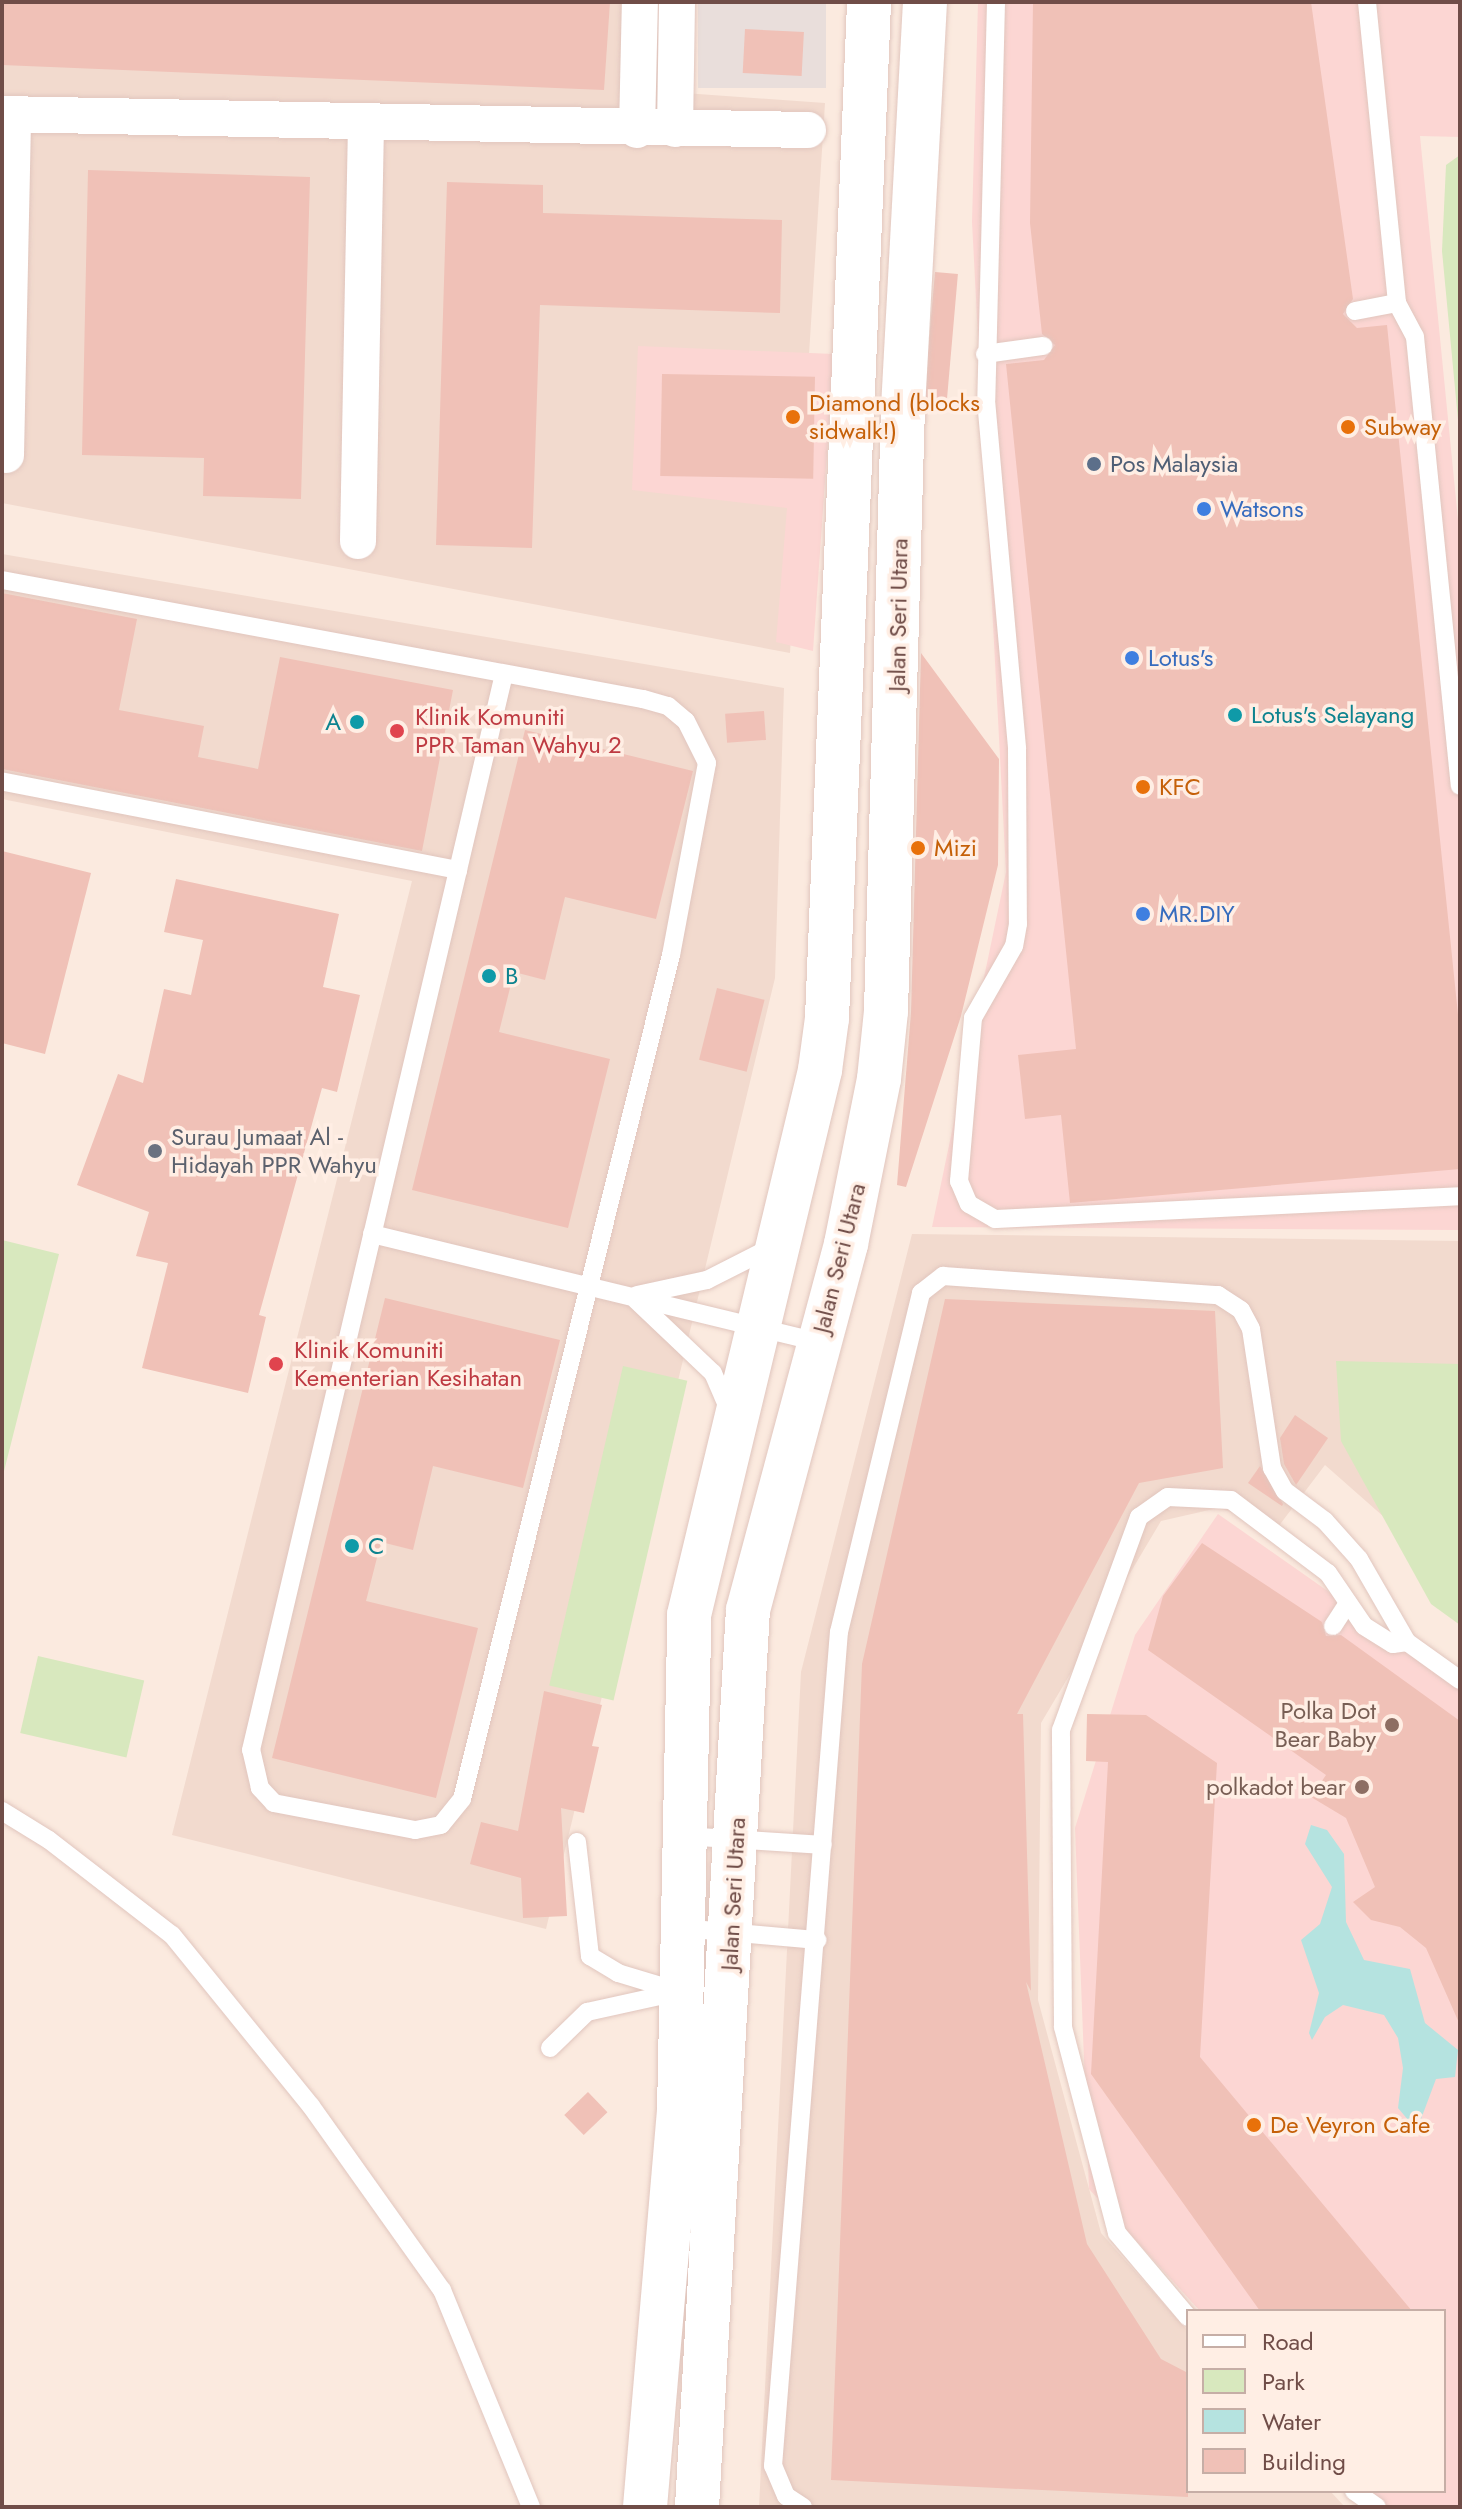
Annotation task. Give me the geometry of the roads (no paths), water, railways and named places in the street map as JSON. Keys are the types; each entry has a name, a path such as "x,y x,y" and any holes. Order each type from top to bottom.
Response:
{"street":[{"path":"637,130 640,2"},
{"path":"675,129 677,2"},
{"name":"Jalan Seri Utara","path":"645,2507 673,2189 681,1992 689,1615 778,1243 827,1018 869,2"},
{"name":"Jalan Seri Utara","path":"697,2507 748,1610 819,1342 879,1079 886,1011 903,408 925,2"},
{"path":"6,455 7,114 637,130 808,130"},
{"path":"358,541 366,121"}],"lane":[{"path":"996,2 985,354 1017,749 1018,924 1014,946 973,1018 959,1181 969,1204 995,1219 1460,1196"},
{"path":"1367,2 1397,303 1415,337 1460,786"},
{"path":"1355,311 1397,303"},
{"path":"985,354 1043,346"},
{"path":"2,580 504,674 668,706 686,721 707,763 671,955 462,1799 441,1825 415,1830 274,1803 260,1788 251,1750 504,674"},
{"path":"2,781 458,870"},
{"path":"372,1234 819,1342"},
{"path":"630,1296 707,1280 778,1243"},
{"path":"803,2507 786,2496 773,2466 839,1632 921,1293 943,1276 1218,1295 1241,1310 1251,1329 1272,1468 1285,1491 1325,1521 1359,1559 1407,1642 1460,1680"},
{"path":"630,1296 713,1373 735,1423"},
{"path":"1186,2315 1117,2233 1063,2027 1061,1730 1139,1517 1168,1497 1204,1494 1255,1514 1328,1573 1364,1626 1393,1644 1407,1642"},
{"path":"1333,1626 1348,1603"},
{"path":"2,1811 49,1840 172,1935 311,2106 442,2290 531,2507"},
{"path":"685,1836 823,1845"},
{"path":"577,1842 590,1956 618,1973 681,1992"},
{"path":"682,1928 817,1940"},
{"path":"550,2048 587,2012 681,1992"},
{"path":"1357,2493 1377,2507"}],"water":[{"path":"1311,1825 1327,1830 1344,1854 1346,1922 1364,1960 1410,1969 1425,2023 1458,2050 1455,2077 1436,2079 1421,2119 1409,2121 1398,2108 1403,2068 1398,2038 1384,2015 1343,2005 1325,2017 1312,2040 1309,2033 1319,1993 1301,1940 1320,1924 1332,1887 1305,1844"}],"place":[{"name":"Diamond (blocks sidwalk!)","path":"793,417"},
{"name":"Subway","path":"1348,427"},
{"name":"Pos Malaysia","path":"1094,464"},
{"name":"Watsons","path":"1204,509"},
{"name":"Lotus's","path":"1132,658"},
{"name":"Lotus's Selayang","path":"1235,715"},
{"name":"A","path":"357,722"},
{"name":"Klinik Komuniti PPR Taman Wahyu 2","path":"397,731"},
{"name":"KFC","path":"1143,787"},
{"name":"Mizi","path":"918,848"},
{"name":"MR.DIY","path":"1143,914"},
{"name":"B","path":"489,976"},
{"name":"Surau Jumaat Al - Hidayah PPR Wahyu","path":"155,1151"},
{"name":"Klinik Komuniti Kementerian Kesihatan","path":"276,1364"},
{"name":"C","path":"352,1546"},
{"name":"Polka Dot Bear Baby","path":"1392,1725"},
{"name":"polkadot bear","path":"1362,1787"},
{"name":"De Veyron Cafe","path":"1254,2125"}]}
